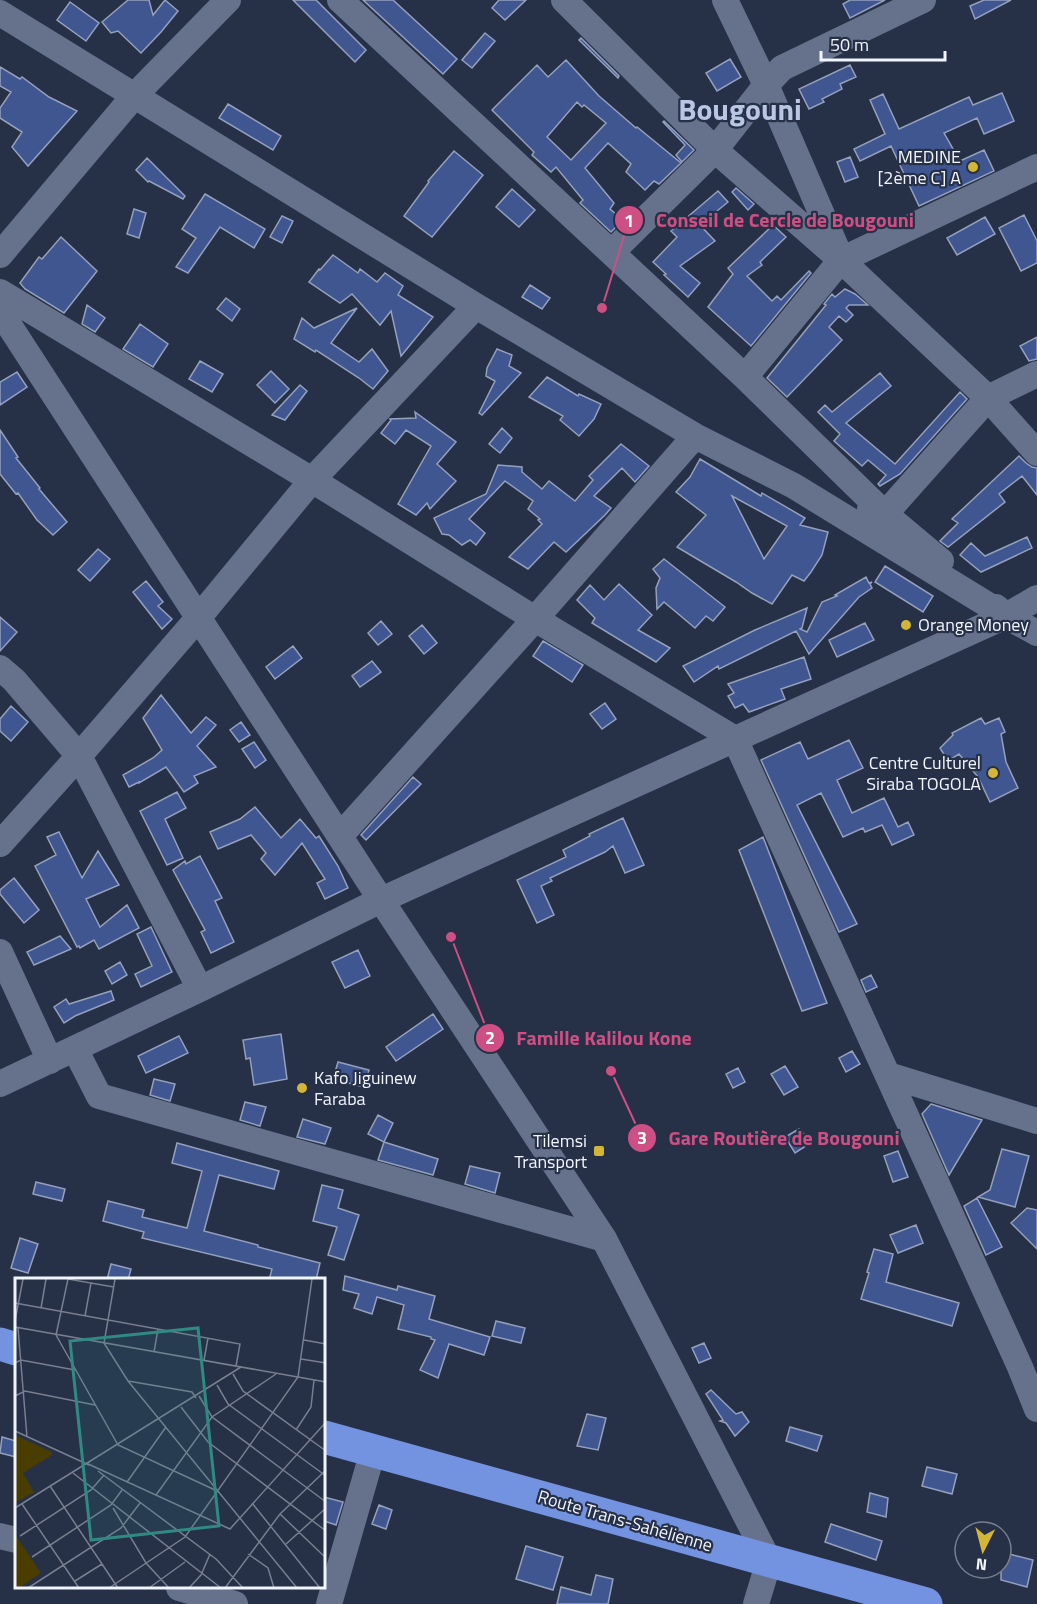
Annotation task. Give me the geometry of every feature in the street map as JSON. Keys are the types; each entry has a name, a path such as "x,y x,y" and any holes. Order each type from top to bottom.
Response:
{"highway":[{"path":"0,1344 15,1349"},
{"name":"Route Trans-Sahélienne","path":"326,1438 926,1604"}],"street":[{"path":"0,255 135,96 228,0"},
{"path":"340,0 746,376 885,514 1006,616"},
{"path":"564,0 715,150 842,260 988,399 1037,453"},
{"path":"725,0 766,85 842,260"},
{"path":"612,252 715,150 782,68 922,0"},
{"path":"0,13 476,306 695,436 794,486 1037,633"},
{"path":"746,376 842,260 1037,167"},
{"path":"0,292 735,739 888,1075 1029,1370 1037,1409"},
{"path":"0,844 199,617 312,480 476,306"},
{"path":"0,311 381,900 604,1239 768,1561 756,1604"},
{"path":"885,514 988,399 1037,374"},
{"path":"340,836 535,619 695,436"},
{"path":"794,486 885,514"},
{"path":"0,1084 381,900 1006,616 1037,598"},
{"path":"0,668 14,680 79,756 200,989"},
{"path":"0,952 50,1060"},
{"path":"75,1049 99,1096 604,1239"},
{"path":"888,1075 1037,1121"},
{"path":"328,1604 373,1451"},
{"path":"0,1536 15,1540"},
{"path":"186,1589 235,1604"}],"building":[{"path":"128,0 149,0 153,15 165,0 178,11 141,53 118,31 111,33 102,22"},
{"path":"293,0 316,0 366,50 355,62"},
{"path":"363,0 393,0 457,59 443,74"},
{"path":"499,0 526,0 505,20 492,8"},
{"path":"850,0 885,0 850,18 843,4"},
{"path":"984,0 1011,0 975,19 970,6"},
{"path":"70,2 99,23 86,41 57,20"},
{"path":"485,33 495,41 472,68 462,60"},
{"path":"581,38 619,76 618,78 579,40"},
{"path":"730,59 741,77 717,91 706,73"},
{"path":"566,60 599,96 681,163 659,184 654,181 645,190 626,172 631,164 608,143 585,168 614,203 610,209 623,220 611,232 580,203 583,200 556,167 551,172 532,155 534,152 492,110 537,65 548,77","holes":["577,102 582,107 584,105 606,123 571,160 547,137"]},
{"path":"850,65 856,77 840,84 842,89 822,99 824,102 809,109 799,89"},
{"path":"0,67 20,79 22,77 49,97 77,111 28,166 12,147 22,132 0,118 0,108 11,92 0,86"},
{"path":"1002,93 1014,121 984,134 977,118 944,133 960,161 984,150 994,171 919,206 891,146 860,161 854,149 885,134 870,100 883,94 899,129 969,97 973,105"},
{"path":"228,104 281,136 273,150 219,118"},
{"path":"664,121 694,150 682,162 676,155 685,145"},
{"path":"454,151 483,175 432,237 404,216 428,181"},
{"path":"850,157 858,177 845,182 837,162"},
{"path":"147,158 185,196 183,199 148,182 136,170"},
{"path":"736,188 754,204 748,210 732,192"},
{"path":"512,189 535,210 519,227 496,207"},
{"path":"718,191 728,202 700,225 715,241 680,266 700,283 688,297 653,262 677,237 671,231"},
{"path":"205,194 265,229 254,248 220,227 188,273 176,267 196,238 182,229"},
{"path":"134,209 146,213 139,238 127,234"},
{"path":"1024,215 1037,241 1037,263 1021,271 999,228"},
{"path":"282,216 293,221 282,243 270,237"},
{"path":"985,217 995,234 957,255 947,238"},
{"path":"773,225 786,237 760,262 762,265 747,276 772,301 777,296 781,300 809,271 811,273 751,346 708,307 733,274 728,268"},
{"path":"61,237 97,271 64,313 25,289 20,283 39,257 42,259"},
{"path":"333,255 358,273 360,269 377,282 385,273 403,286 398,295 433,317 401,356 391,311 380,325 352,294 340,303 309,282"},
{"path":"530,285 550,298 542,309 522,297"},
{"path":"845,289 868,305 849,305 846,308 853,315 846,322 839,316 829,327 842,340 787,397 767,378 826,305 824,304 832,294 835,297"},
{"path":"226,298 240,309 232,321 217,309"},
{"path":"87,305 105,318 95,332 82,324"},
{"path":"357,308 331,343 359,362 372,349 388,371 373,389 316,350 315,352 294,339 302,318 314,328"},
{"path":"140,324 168,344 153,367 123,349"},
{"path":"1037,337 1037,359 1029,361 1020,346"},
{"path":"497,349 512,355 509,366 521,373 482,415 479,413 495,381 486,376 487,368"},
{"path":"200,361 223,374 212,392 189,379"},
{"path":"271,371 289,389 275,403 257,385"},
{"path":"17,372 27,387 0,405 0,382"},
{"path":"880,373 891,386 846,423 895,464 960,392 967,399 900,474 880,486 878,484 886,475 868,460 862,466 834,441 840,434 818,412 825,405 832,412"},
{"path":"547,377 578,396 579,394 601,404 594,419 579,436 560,420 563,416 529,397"},
{"path":"300,385 307,391 285,420 272,415"},
{"path":"415,412 456,442 437,464 456,481 430,509 427,503 416,515 398,504 431,446 406,430 395,444 381,433 390,419 416,418"},
{"path":"502,428 512,438 500,453 489,444"},
{"path":"0,430 18,457 16,458 67,522 53,535 37,520 18,493 16,494 0,474"},
{"path":"621,444 649,466 635,482 622,468 594,496 611,508 605,515 566,552 554,542 528,569 509,557 542,524 538,520 540,519 528,509 533,501 505,481 469,519 485,533 476,545 470,540 462,545 449,535 442,534 434,518 486,494 498,465 522,467 522,472 542,489 549,481 575,501 593,480 589,476"},
{"path":"1019,456 1032,467 1037,468 1037,495 1022,476 999,494 1005,502 948,547 940,541 958,523 952,519"},
{"path":"700,459 761,496 762,493 805,518 800,525 828,532 822,555 804,581 792,575 772,604 677,547 706,515 676,492 690,477","holes":["732,496 787,526 764,559"]},
{"path":"1027,537 1032,548 981,572 960,555 971,543 985,556"},
{"path":"98,549 110,559 90,581 78,570"},
{"path":"664,559 725,607 713,621 706,616 695,628 664,602 657,609 656,588 660,578 653,569"},
{"path":"885,566 933,596 923,612 875,582"},
{"path":"866,577 869,583 872,582 870,584 872,588 859,597 809,654 796,631 719,669 718,666 694,682 683,666 755,630 807,608 800,629 807,632 822,602 837,596 835,595"},
{"path":"146,581 163,602 158,606 172,619 162,629 133,592"},
{"path":"619,584 652,615 638,630 670,648 656,662 592,623 595,618 577,600 590,585 604,600"},
{"path":"0,617 17,632 0,651"},
{"path":"381,621 392,634 378,645 368,633"},
{"path":"865,623 874,640 837,657 829,640"},
{"path":"422,625 437,643 424,654 409,636"},
{"path":"543,641 583,665 572,682 533,656"},
{"path":"293,646 302,658 275,679 266,667"},
{"path":"804,657 811,679 781,689 785,699 749,712 743,704 735,708 728,696 734,693 728,684"},
{"path":"372,661 381,672 360,687 352,676"},
{"path":"161,695 191,733 206,717 216,725 197,746 216,767 194,776 198,783 184,792 166,767 129,787 123,775 153,758 162,750 143,718"},
{"path":"605,703 616,719 602,729 590,714"},
{"path":"11,706 28,722 11,741 0,731 0,719"},
{"name":"Centre Culturel Siraba TOGOLA","path":"981,718 985,724 999,718 1005,732 1001,734 1006,762 1018,788 990,802 978,777 959,754 948,761 940,748 953,735 952,733"},
{"path":"241,722 250,735 239,742 230,730"},
{"path":"849,740 863,768 837,780 852,813 884,798 898,827 908,822 914,835 892,845 882,825 865,832 863,828 843,837 821,793 797,805 857,924 839,932 761,760 800,742 808,759"},
{"path":"254,742 266,760 255,768 242,749"},
{"path":"413,777 421,784 366,840 361,835"},
{"path":"177,792 186,808 165,819 183,858 167,865 140,811"},
{"path":"255,807 281,838 300,819 316,838 319,836 338,866 348,888 325,899 317,883 325,879 302,843 275,875 261,859 266,853 251,835 218,849 210,832 240,819"},
{"path":"623,818 644,865 625,873 613,846 550,878 552,881 541,886 554,915 537,923 517,880 566,857 563,850 590,836 589,834"},
{"path":"59,832 82,878 98,851 119,885 86,899 100,927 127,905 139,928 99,949 94,940 80,948 77,947 35,866 56,855 47,837"},
{"path":"763,837 827,1003 802,1011 739,850"},
{"path":"200,856 222,898 215,901 234,942 211,953 201,932 205,930 173,870 185,861 186,864"},
{"path":"14,878 39,910 24,923 0,894 0,890"},
{"path":"151,927 172,972 141,987 135,974 152,966 137,934"},
{"path":"60,936 71,949 34,965 27,952"},
{"path":"358,950 370,976 345,988 332,962"},
{"path":"120,962 127,975 112,984 105,971"},
{"path":"871,975 877,987 866,992 861,980"},
{"path":"111,991 114,1000 64,1023 54,1007 66,999 69,1004"},
{"path":"433,1014 443,1029 396,1061 386,1047"},
{"path":"281,1034 287,1079 254,1085 250,1058 246,1059 243,1040"},
{"path":"179,1036 188,1053 146,1073 138,1056"},
{"path":"852,1051 860,1064 846,1072 839,1058"},
{"path":"338,1062 369,1070 364,1087 333,1079"},
{"path":"785,1066 798,1087 784,1095 771,1074"},
{"path":"738,1068 745,1082 733,1088 726,1074"},
{"path":"154,1079 175,1084 170,1101 150,1095"},
{"path":"245,1102 266,1107 260,1126 240,1120"},
{"path":"931,1104 982,1120 949,1175 922,1114"},
{"path":"378,1115 393,1123 384,1142 368,1134"},
{"path":"303,1119 331,1128 325,1144 297,1137"},
{"path":"799,1129 812,1142 795,1153 785,1137"},
{"path":"384,1142 438,1159 433,1175 378,1160"},
{"path":"177,1143 279,1171 274,1189 219,1175 204,1231 320,1263 316,1278 270,1278 272,1269 142,1238 144,1232 103,1221 108,1201 144,1210 142,1217 187,1228 202,1171 172,1163"},
{"path":"1002,1149 1029,1156 1015,1207 978,1197 990,1190"},
{"path":"898,1151 908,1177 893,1182 884,1156"},
{"path":"470,1166 500,1173 495,1193 465,1184"},
{"path":"36,1182 65,1189 62,1201 33,1194"},
{"path":"322,1185 343,1190 338,1208 359,1215 344,1260 328,1255 337,1227 313,1221"},
{"path":"977,1198 1002,1247 986,1255 964,1206"},
{"path":"1027,1208 1037,1210 1037,1249 1011,1223"},
{"path":"916,1225 923,1243 898,1253 890,1235"},
{"path":"20,1238 38,1244 28,1273 11,1268"},
{"path":"874,1249 893,1254 886,1282 959,1303 952,1326 861,1299"},
{"path":"111,1264 131,1269 129,1278 108,1278"},
{"path":"345,1276 397,1290 398,1286 435,1296 429,1319 490,1337 484,1355 449,1344 438,1378 420,1370 435,1340 398,1329 404,1305 377,1297 372,1314 354,1308 359,1294 343,1290"},
{"path":"496,1321 525,1328 521,1343 492,1336"},
{"path":"704,1343 711,1358 699,1363 692,1348"},
{"path":"711,1390 736,1414 742,1412 749,1422 735,1436 726,1423 720,1421 723,1420 706,1394"},
{"path":"587,1414 606,1418 598,1450 577,1446"},
{"path":"790,1427 822,1436 817,1451 786,1441"},
{"path":"2,1437 15,1441 15,1457 0,1453"},
{"path":"927,1467 957,1474 952,1494 922,1486"},
{"path":"870,1493 888,1498 886,1517 867,1512"},
{"path":"326,1498 343,1502 336,1525 326,1522"},
{"path":"379,1505 392,1510 386,1529 372,1524"},
{"path":"831,1524 882,1541 876,1560 825,1542"},
{"path":"526,1546 563,1557 553,1590 516,1579"},
{"path":"1013,1555 1033,1560 1027,1587 1001,1580 1013,1580"},
{"path":"596,1575 613,1579 608,1604 557,1604 561,1587 591,1595"}],"place":[{"name":"MEDINE [2ème C] A","path":"973,167"},
{"name":"Conseil de Cercle de Bougouni","path":"602,308"},
{"name":"Orange Money","path":"906,625"},
{"name":"Centre Culturel Siraba TOGOLA","path":"993,773"},
{"name":"Famille Kalilou Kone","path":"451,937"},
{"name":"Gare Routière de Bougouni","path":"611,1071"},
{"name":"Kafo Jiguinew Faraba","path":"302,1088"},
{"name":"Tilemsi Transport","path":"599,1151"}],"district":[{"name":"Bougouni","path":"740,110"}]}
